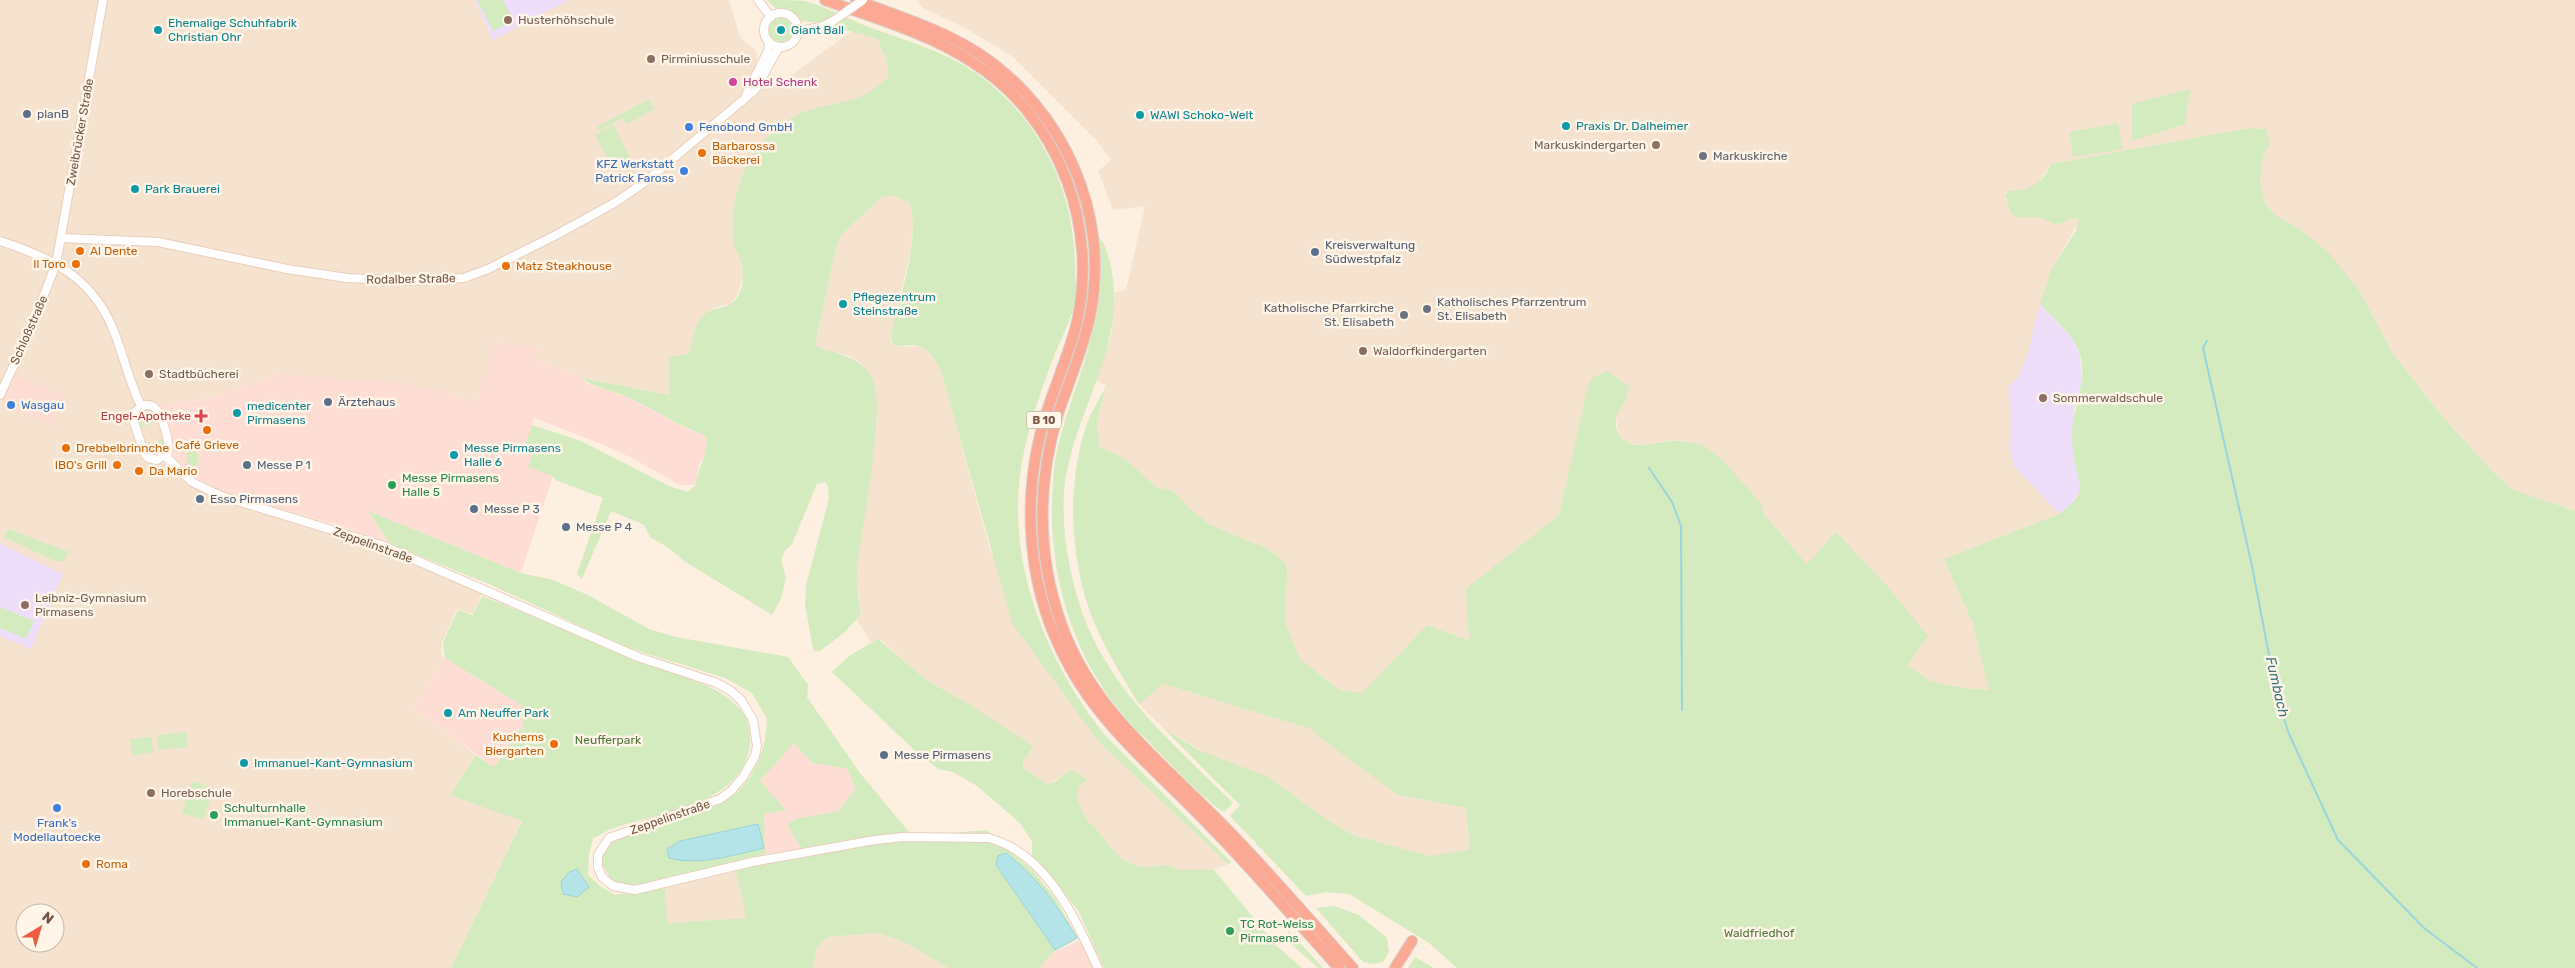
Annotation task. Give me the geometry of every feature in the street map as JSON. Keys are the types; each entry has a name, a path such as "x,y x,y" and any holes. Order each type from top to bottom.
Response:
{"highway":[{"name":"B 10","path":"825,0 943,46 989,73 1017,98 1031,114 1060,163 1079,222 1083,277 1074,332 1045,417 1033,473 1032,542 1034,566 1045,611 1070,668 1108,724 1210,826 1338,968"},
{"name":"B 10","path":"856,0 949,37 995,65 1025,90 1068,154 1090,220 1094,272 1090,315 1058,416 1045,473 1042,521 1043,542 1056,605 1078,662 1116,719 1216,818 1353,968"},
{"path":"1395,968 1412,941"},
{"path":"1341,955 1359,968"},
{"path":"1388,968 1400,958"}],"street":[{"name":"Zweibrücker Straße","path":"56,264 103,0"},
{"path":"758,0 771,17"},
{"path":"799,31 821,28 863,0"},
{"path":"781,13 792,17 799,31 793,44 779,48 769,42 764,32 767,21 781,13"},
{"name":"Rodalber Straße","path":"740,102 757,74 769,48 769,42"},
{"name":"Rodalber Straße","path":"61,238 158,242 287,269 347,278 413,281 464,278 508,260 616,202 662,169 755,90 779,48"},
{"path":"0,241 56,264 83,283 100,301 115,333 130,380 141,406"},
{"name":"Schloßstraße","path":"0,394 32,326 56,264"},
{"path":"141,406 152,406 158,412 169,445 164,456 152,460 142,451 133,418 141,406"},
{"name":"Zeppelinstraße","path":"164,456 192,482 221,496 381,545 638,657 717,683 736,695 754,720 757,746 755,756 744,777 720,799 609,838 598,855 598,867 602,877 613,886 635,890 752,862 875,840 903,837 988,838 1001,842 1025,858 1063,898 1098,968"}],"shaded area":[{"path":"0,0 729,0 740,37 756,51 757,64 778,85 852,31 878,39 887,62 888,77 875,90 859,98 734,207 735,231 733,243 739,252 743,275 738,294 730,304 717,307 695,330 689,354 671,395 582,378 539,361 535,356 538,349 495,343 475,402 446,392 278,374 209,399 166,404 159,408 174,451 163,462 192,487 234,505 350,536 482,593 473,614 457,609 442,642 441,654 445,658 413,708 476,755 450,795 522,820 451,968 0,968"},
{"name":"Husterhöhschule","path":"475,0 569,0 493,40"},
{"path":"916,0 2575,0 2575,511 2514,490 2493,472 2439,413 2392,352 2359,290 2297,227 2275,215 2266,205 2260,184 2263,157 2270,144 2266,129 2249,128 2051,164 2036,186 2009,191 2005,196 2005,200 2019,218 2037,217 2056,224 2063,223 2072,218 2078,219 2079,222 2052,268 2040,304 2079,492 2059,514 1944,559 1973,624 1990,690 1963,688 1930,681 1907,665 1836,532 1808,565 1763,513 1688,441 1673,440 1641,445 1625,442 1618,433 1616,414 1629,393 1588,385 1559,515 1467,589 1469,640 1427,625 1362,693 1341,690 1300,659 1285,622 1287,572 1279,557 1268,549 1209,524 1188,507 1173,491 1156,488 1124,458 1100,447 1097,423 1106,386 1096,380 1112,333 1115,292 1126,290 1145,206 1113,210 1098,171 1111,160 1098,142 1013,57 967,29 923,8"},
{"path":"883,196 896,196 910,203 913,217 911,248 891,335 892,345 900,347 921,346 929,352 941,371 991,553 1098,741 1228,864 1214,870 1179,870 1169,865 1143,867 1125,861 1109,846 1095,827 1088,822 1078,802 1078,787 1086,779 1069,771 1047,784 1039,780 1023,768 1023,761 1033,749 929,682 881,640 871,642 857,620 861,614 856,574 877,421 862,364 850,356 815,347 836,247 841,235"},
{"name":"Sommerwaldschule","path":"2040,304 2072,338 2080,356 2082,381 2074,409 2075,465 2079,480 2079,492 2072,503 2059,514 2014,466 2010,451 2011,415 2009,386 2019,376 2028,352"},
{"path":"494,343 538,347 535,356 539,361 582,378 589,384 627,397 690,430 706,436 707,451 699,466 696,485 680,485 634,459 599,443 534,418 526,445 534,448 553,476 521,573 369,512 390,544 344,527 224,493 194,477 173,456 174,450 159,408 166,404 209,399 278,374 402,383 446,392 475,402"},
{"path":"15,375 64,395 53,426 1,406"},
{"name":"Leibniz-Gymnasium Pirmasens","path":"0,543 63,574 31,649 0,636"},
{"path":"445,658 521,705 523,725 494,767 413,708"},
{"path":"1162,684 1312,729 1398,795 1466,808 1470,851 1429,856 1353,835 1165,730 1139,704"},
{"path":"794,743 812,763 848,769 855,790 838,811 796,819 787,824 801,849 765,854 764,814 785,809 760,781"},
{"path":"735,869 748,918 667,923 665,887"},
{"path":"878,933 904,942 949,968 812,968 817,947 827,937"},
{"path":"1089,936 1104,968 1040,968 1052,953"}],"green space":[{"path":"477,0 503,0 514,21 493,31"},
{"path":"767,0 805,1 814,4 871,28 930,49 965,66 999,91 1035,134 1050,159 1061,185 1069,212 1073,240 1076,294 1071,316 1040,394 1024,452 1018,492 1018,513 1025,573 1043,631 1070,685 1087,711 1105,735 1231,862 1228,864 1098,741 1012,623 941,371 930,353 922,347 893,345 891,335 908,269 913,234 910,203 896,196 883,196 841,235 836,247 815,346 846,356 859,363 871,375 876,390 877,413 872,470 857,573 861,614 845,632 820,651 815,652 805,604 806,585 829,499 828,486 825,482 817,484 792,544 784,552 781,560 786,578 781,599 772,615 684,561 669,548 650,537 644,525 611,511 582,579 577,574 603,498 555,480 553,476 528,467 534,448 525,445 532,425 581,441 669,486 688,492 696,485 705,455 706,436 686,428 623,395 593,385 582,378 670,395 669,357 689,354 694,333 701,318 708,312 730,304 740,291 743,275 740,257 733,243 733,210 738,188 752,156 773,131 787,121 802,113 820,107 865,95 888,77 887,62 878,39 822,23 802,21 789,10 775,8"},
{"path":"781,18 789,22 793,30 789,38 781,42 773,38 769,30 773,22"},
{"path":"2190,89 2185,124 2132,141 2132,104"},
{"path":"649,99 654,109 627,124 623,118 599,131 597,127"},
{"path":"2118,123 2122,149 2073,157 2069,132"},
{"path":"613,125 632,161 614,170 595,135"},
{"name":"Waldfriedhof","path":"2249,128 2266,129 2270,144 2263,157 2260,184 2266,205 2275,215 2297,227 2328,252 2359,290 2392,352 2439,413 2493,472 2514,490 2575,511 2575,968 1457,968 1429,943 1349,894 1326,892 1306,896 1230,816 1240,805 1165,730 1199,750 1268,777 1326,819 1353,835 1429,856 1470,850 1466,808 1398,795 1311,729 1163,684 1139,704 1110,655 1095,624 1086,601 1075,548 1073,521 1074,493 1082,440 1090,416 1106,386 1097,423 1100,447 1124,458 1156,487 1173,491 1188,507 1209,524 1268,549 1279,557 1285,563 1287,572 1285,622 1300,659 1340,690 1362,693 1427,625 1469,640 1466,589 1559,515 1588,385 1593,377 1608,371 1629,387 1626,399 1616,420 1618,433 1622,439 1635,445 1682,441 1701,445 1709,449 1733,471 1761,504 1763,513 1807,564 1836,532 1887,586 1928,636 1907,665 1930,681 1963,688 1989,690 1973,624 1944,559 2059,514 2076,499 2079,492 2072,431 2081,383 2082,364 2073,341 2040,304 2052,268 2076,231 2078,219 2072,218 2063,223 2056,224 2037,217 2019,218 2011,213 2005,196 2009,191 2035,185 2044,177 2051,164"},
{"path":"1099,237 1106,248 1111,268 1114,296 1112,323 1107,350 1079,429 1065,483 1065,535 1070,570 1085,620 1113,673 1130,697 1169,741 1233,803 1224,812 1198,791 1174,767 1124,715 1103,689 1073,630 1063,598 1052,532 1054,472 1058,446 1096,318 1100,292 1101,265"},
{"path":"145,409 154,412 157,422 139,428 137,417"},
{"path":"163,439 165,445 162,452 155,455 148,452 145,445"},
{"path":"192,448 199,456 197,464 192,470 187,466 187,454"},
{"path":"368,511 521,573 553,580 588,595 649,629 676,637 788,657 808,685 807,697 860,773 909,832 801,849 787,824 796,819 838,811 855,790 848,769 812,763 794,743 760,781 786,810 764,814 765,854 636,886 626,886 611,879 602,864 603,854 609,844 617,839 718,805 739,791 750,777 760,758 765,740 767,719 752,693 725,678 626,647 489,584 390,544"},
{"path":"8,529 69,552 64,561 55,561 4,537"},
{"name":"Neufferpark","path":"482,596 710,687 739,708 748,723 750,742 745,763 734,779 717,792 698,802 611,829 593,838 589,855 588,875 600,886 615,895 665,887 667,923 747,918 735,869 862,845 909,841 909,832 936,834 987,830 1033,871 1055,898 1078,938 1052,953 1040,968 949,968 904,942 878,933 827,937 817,947 812,968 451,968 522,821 450,795 476,755 494,767 523,725 521,705 445,658 443,642 458,610 473,615"},
{"path":"0,607 34,621 26,639 0,628"},
{"path":"878,639 929,682 972,706 1032,745 1033,748 1023,761 1023,768 1047,784 1055,782 1069,771 1074,771 1087,779 1078,787 1078,802 1088,822 1095,827 1109,846 1125,861 1143,867 1169,865 1179,870 1214,870 1277,946 1302,968 1104,968 1078,910 1032,856 1032,841 1019,822 977,786 953,772 938,769 912,748 832,672 849,656"},
{"path":"186,732 188,747 158,750 157,735"},
{"path":"152,737 154,752 132,755 130,739"},
{"path":"192,781 214,788 203,820 182,813"},
{"path":"1335,906 1359,915 1387,938 1389,952 1383,962 1373,964 1363,962 1316,908"},
{"path":"1288,930 1323,968 1318,968 1289,942 1287,938"},
{"path":"1415,957 1434,968 1408,968"}],"water":[{"path":"758,824 764,848 705,860 693,861 669,858 667,849 680,841"},
{"path":"1006,853 1028,872 1046,892 1077,938 1055,950 996,865 998,856"},
{"path":"577,869 589,887 577,897 563,894 561,882 569,872"}],"waterway":[{"name":"Fumbach","path":"2207,341 2203,348 2252,566 2277,697 2289,734 2338,840 2424,928 2477,968"},
{"path":"1649,468 1672,502 1681,526 1682,710"}],"place":[{"name":"Husterhöhschule","path":"508,20"},
{"name":"Ehemalige Schuhfabrik Christian Ohr","path":"158,30"},
{"name":"Giant Ball","path":"781,30"},
{"name":"Pirminiusschule","path":"651,59"},
{"name":"Hotel Schenk","path":"733,82"},
{"name":"planB","path":"27,114"},
{"name":"WAWI Schoko-Welt","path":"1140,115"},
{"name":"Praxis Dr. Dalheimer","path":"1566,126"},
{"name":"Fenobond GmbH","path":"689,127"},
{"name":"Markuskindergarten","path":"1656,145"},
{"name":"Barbarossa Bäckerei","path":"702,153"},
{"name":"Markuskirche","path":"1703,156"},
{"name":"KFZ Werkstatt Patrick Faross","path":"684,171"},
{"name":"Park Brauerei","path":"135,189"},
{"name":"Al Dente","path":"80,251"},
{"name":"Kreisverwaltung Südwestpfalz","path":"1315,252"},
{"name":"Il Toro","path":"76,264"},
{"name":"Matz Steakhouse","path":"506,266"},
{"name":"Pflegezentrum Steinstraße","path":"843,304"},
{"name":"Katholisches Pfarrzentrum St. Elisabeth","path":"1427,309"},
{"name":"Katholische Pfarrkirche St. Elisabeth","path":"1404,315"},
{"name":"Waldorfkindergarten","path":"1363,351"},
{"name":"Stadtbücherei","path":"149,374"},
{"name":"Sommerwaldschule","path":"2043,398"},
{"name":"Ärztehaus","path":"328,402"},
{"name":"Wasgau","path":"11,405"},
{"name":"medicenter Pirmasens","path":"237,413"},
{"name":"Engel-Apotheke","path":"201,416"},
{"name":"Café Grieve","path":"207,430"},
{"name":"Drebbelbrinnche","path":"66,448"},
{"name":"Messe Pirmasens Halle 6","path":"454,455"},
{"name":"IBO's Grill","path":"117,465"},
{"name":"Messe P 1","path":"247,465"},
{"name":"Da Mario","path":"139,471"},
{"name":"Messe Pirmasens Halle 5","path":"392,485"},
{"name":"Esso Pirmasens","path":"200,499"},
{"name":"Messe P 3","path":"474,509"},
{"name":"Messe P 4","path":"566,527"},
{"name":"Leibniz-Gymnasium Pirmasens","path":"25,605"},
{"name":"Am Neuffer Park","path":"448,713"},
{"name":"Kuchems Biergarten","path":"554,744"},
{"name":"Messe Pirmasens","path":"884,755"},
{"name":"Immanuel-Kant-Gymnasium","path":"244,763"},
{"name":"Horebschule","path":"151,793"},
{"name":"Frank's Modellautoecke","path":"57,808"},
{"name":"Schulturnhalle Immanuel-Kant-Gymnasium","path":"214,815"},
{"name":"Roma","path":"86,864"},
{"name":"TC Rot-Weiss Pirmasens","path":"1230,931"}]}
